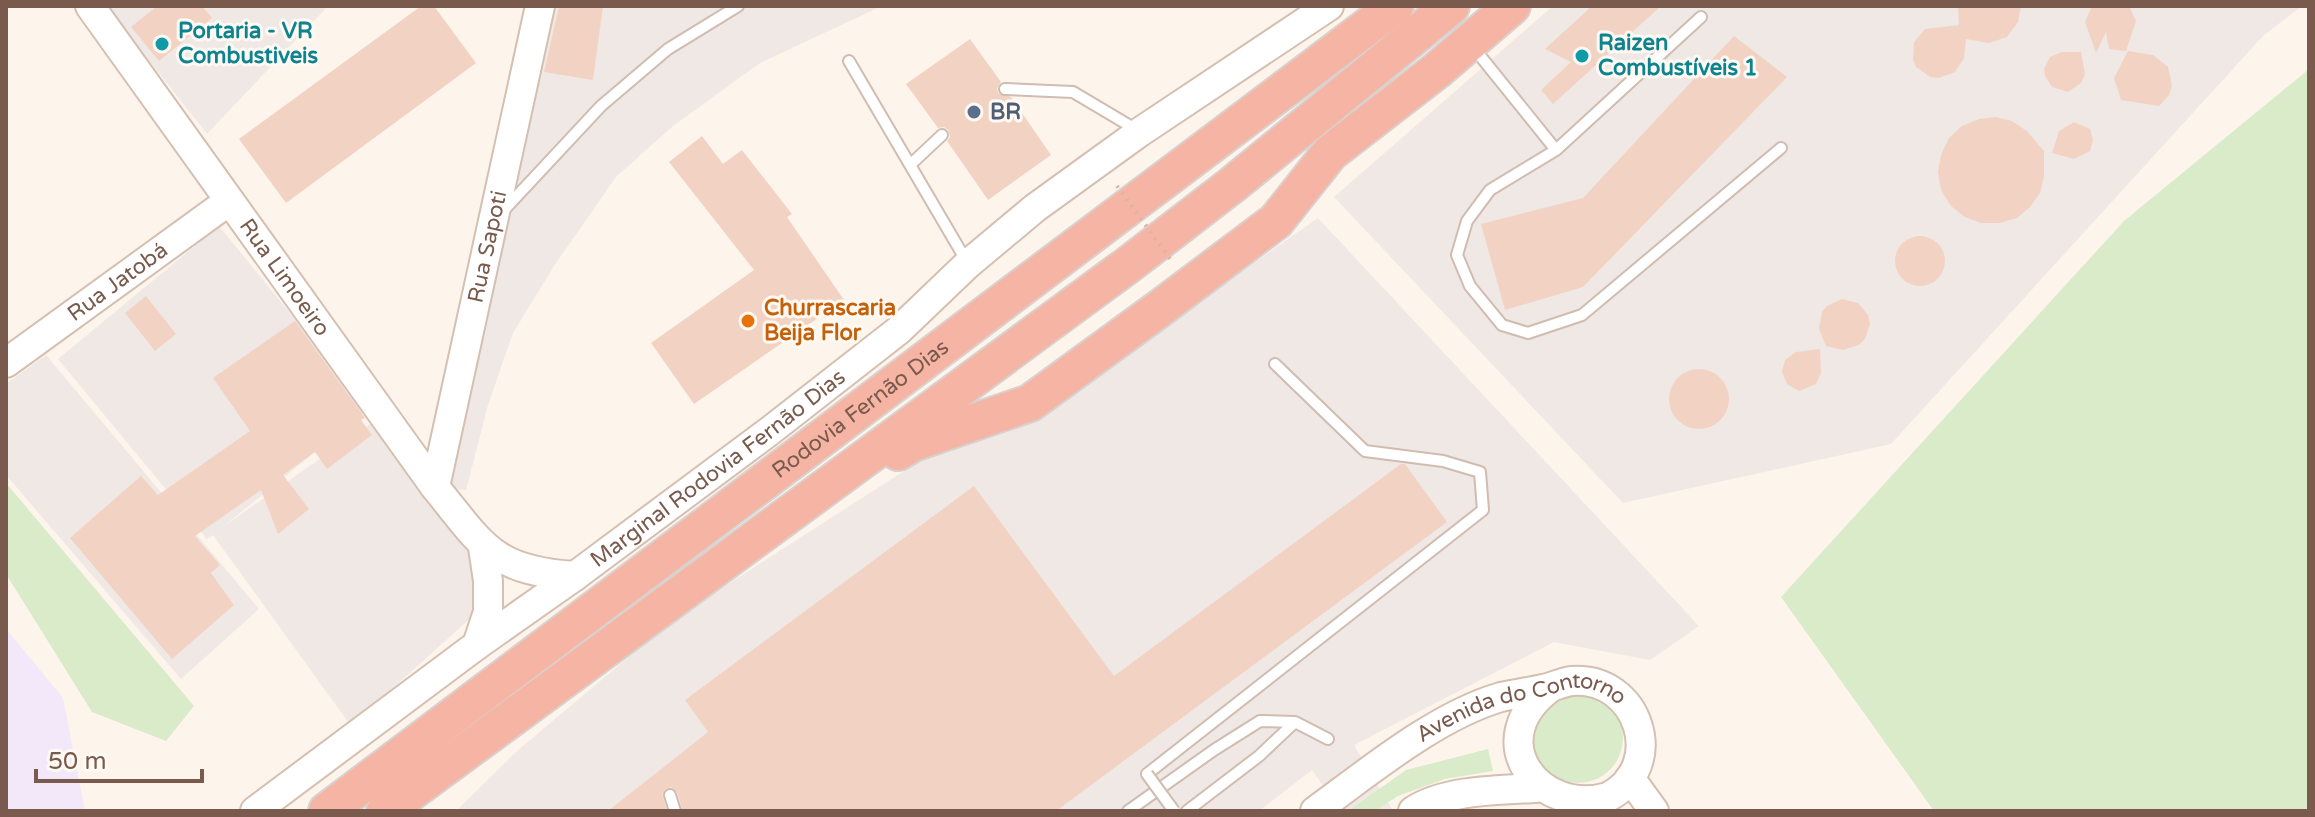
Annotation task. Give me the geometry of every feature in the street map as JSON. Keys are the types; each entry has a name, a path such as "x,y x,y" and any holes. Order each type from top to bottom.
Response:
{"highway":[{"name":"Rodovia Fernão Dias","path":"327,811 1395,6"},
{"name":"Rodovia Fernão Dias","path":"385,811 777,525 1232,185 1451,6"},
{"path":"777,525 913,443 1030,403 1276,221 1330,153 1512,6"},
{"path":"424,811 585,665"}],"street":[{"name":"Rua Limoeiro","path":"90,6 435,487 483,547 509,564 548,574 575,576"},
{"name":"Rua Sapoti","path":"435,487 540,6"},
{"name":"Marginal Rodovia Fernão Dias","path":"255,811 771,430 899,330 968,264 1035,208 1140,132 1329,6"},
{"name":"Rua Jatobá","path":"6,363 229,201"},
{"path":"477,645 488,612 483,547"},
{"name":"Avenida do Contorno","path":"1315,811 1432,728 1500,698 1569,681 1590,681 1610,688 1626,701 1637,718 1641,739 1639,759 1630,778"},
{"path":"1550,688 1534,700 1522,717 1517,736 1518,756 1536,788 1550,798 1585,808 1609,797 1630,778 1654,811"},
{"path":"1413,811 1425,803 1484,791 1536,788"}],"lane":[{"path":"493,221 601,106 668,49 738,6"},
{"path":"1701,17 1556,150 1490,190 1467,221 1457,255 1470,286 1502,325 1528,333 1582,315 1781,148"},
{"path":"1469,42 1556,150"},
{"path":"849,61 968,264"},
{"path":"1005,89 1073,92 1140,132"},
{"path":"910,165 942,135"},
{"path":"1174,811 1147,774 1483,510 1480,472 1443,461 1365,451 1275,364"},
{"path":"1128,811 1260,721 1295,722 1328,739"},
{"path":"1187,811 1259,756 1295,722"},
{"path":"670,795 675,811"}],"path":[{"path":"1117,186 1171,260"}],"shaded area":[{"path":"106,6 328,6 207,134"},
{"path":"553,6 882,6 760,63 673,126 616,177 554,266 513,333 488,405 466,490 450,489"},
{"path":"1553,6 2302,6 2263,36 1891,444 1623,503 1334,197"},
{"path":"1318,218 1699,626 1650,660 1554,642 1354,745 1393,811 1341,811 1312,770 1259,811 456,811 517,751 675,618 926,457 1018,428"},
{"path":"219,226 368,409 224,526 374,421 471,547 474,615 351,726 213,535 207,539 58,359"},
{"path":"46,355 259,609 181,679 6,475 6,384"},
{"path":"6,629 63,698 85,811 6,811"}],"green space":[{"path":"2309,69 2309,811 1934,811 1781,597 2124,221"},
{"path":"6,483 194,706 166,741 92,712 6,574"},
{"path":"1578,693 1595,696 1610,706 1620,721 1623,738 1620,755 1610,770 1595,780 1578,783 1561,780 1546,770 1536,755 1533,738 1536,721 1546,706 1561,696"},
{"path":"1488,749 1493,771 1445,779 1398,796 1375,811 1348,811 1406,770"}],"building":[{"name":"Portaria - VR Combustiveis","path":"157,6 202,6 212,18 159,61 131,27"},
{"path":"421,6 434,6 476,63 286,203 239,139"},
{"path":"559,6 603,6 593,80 544,72"},
{"name":"Raizen Combustíveis 1","path":"1592,6 1661,6 1553,104 1541,90 1571,62 1545,49"},
{"path":"1958,6 2021,6 2018,22 2007,37 1989,43 1966,39 1964,58 1955,72 1939,78 1930,77 1916,67 1913,60 1914,42 1925,29 1959,25"},
{"path":"2092,6 2129,6 2136,21 2126,51 2109,49 2106,32 2096,53 2085,22"},
{"path":"1734,36 1787,77 1583,287 1505,310 1481,224 1583,198"},
{"name":"BR","path":"970,39 1001,82 998,93 1011,97 1051,155 988,200 947,141 950,137 948,130 938,128 906,84"},
{"path":"2128,51 2153,55 2168,67 2172,86 2159,106 2121,100 2114,78"},
{"path":"2062,52 2081,52 2085,74 2081,83 2068,92 2052,87 2045,76 2044,69 2050,57"},
{"path":"1996,117 2012,121 2027,131 2044,151 2044,177 2040,193 2017,218 2000,223 1981,223 1965,217 1951,206 1941,190 1938,172 1949,138 1962,126 1979,119"},
{"path":"2074,122 2090,129 2093,140 2090,151 2074,159 2052,153 2059,131"},
{"name":"Churrascaria Beija Flor","path":"702,136 723,164 742,150 792,214 787,217 844,300 694,404 651,343 754,270 669,162"},
{"path":"1920,236 1937,244 1945,261 1937,278 1920,286 1903,278 1895,261 1903,244"},
{"path":"146,296 176,334 155,351 125,313"},
{"path":"1842,299 1858,303 1868,315 1870,324 1865,339 1859,345 1843,350 1826,346 1819,329 1822,312"},
{"path":"295,321 365,418 361,420 372,435 327,469 315,452 283,475 309,509 278,534 261,490 195,536 220,565 211,573 234,605 172,659 70,538 141,476 158,495 250,431 213,378"},
{"path":"1820,349 1821,373 1816,384 1799,391 1787,384 1782,372 1785,360 1796,352"},
{"path":"1699,369 1721,377 1729,399 1721,421 1699,429 1677,421 1669,399 1677,377"},
{"path":"1405,464 1447,522 1056,811 683,811 677,792 671,787 662,794 667,811 608,811 708,732 685,700 974,486 1114,676"}],"place":[{"name":"Portaria - VR Combustiveis","path":"162,44"},
{"name":"Raizen Combustíveis 1","path":"1582,56"},
{"name":"BR","path":"974,112"},
{"name":"Churrascaria Beija Flor","path":"748,321"}]}
